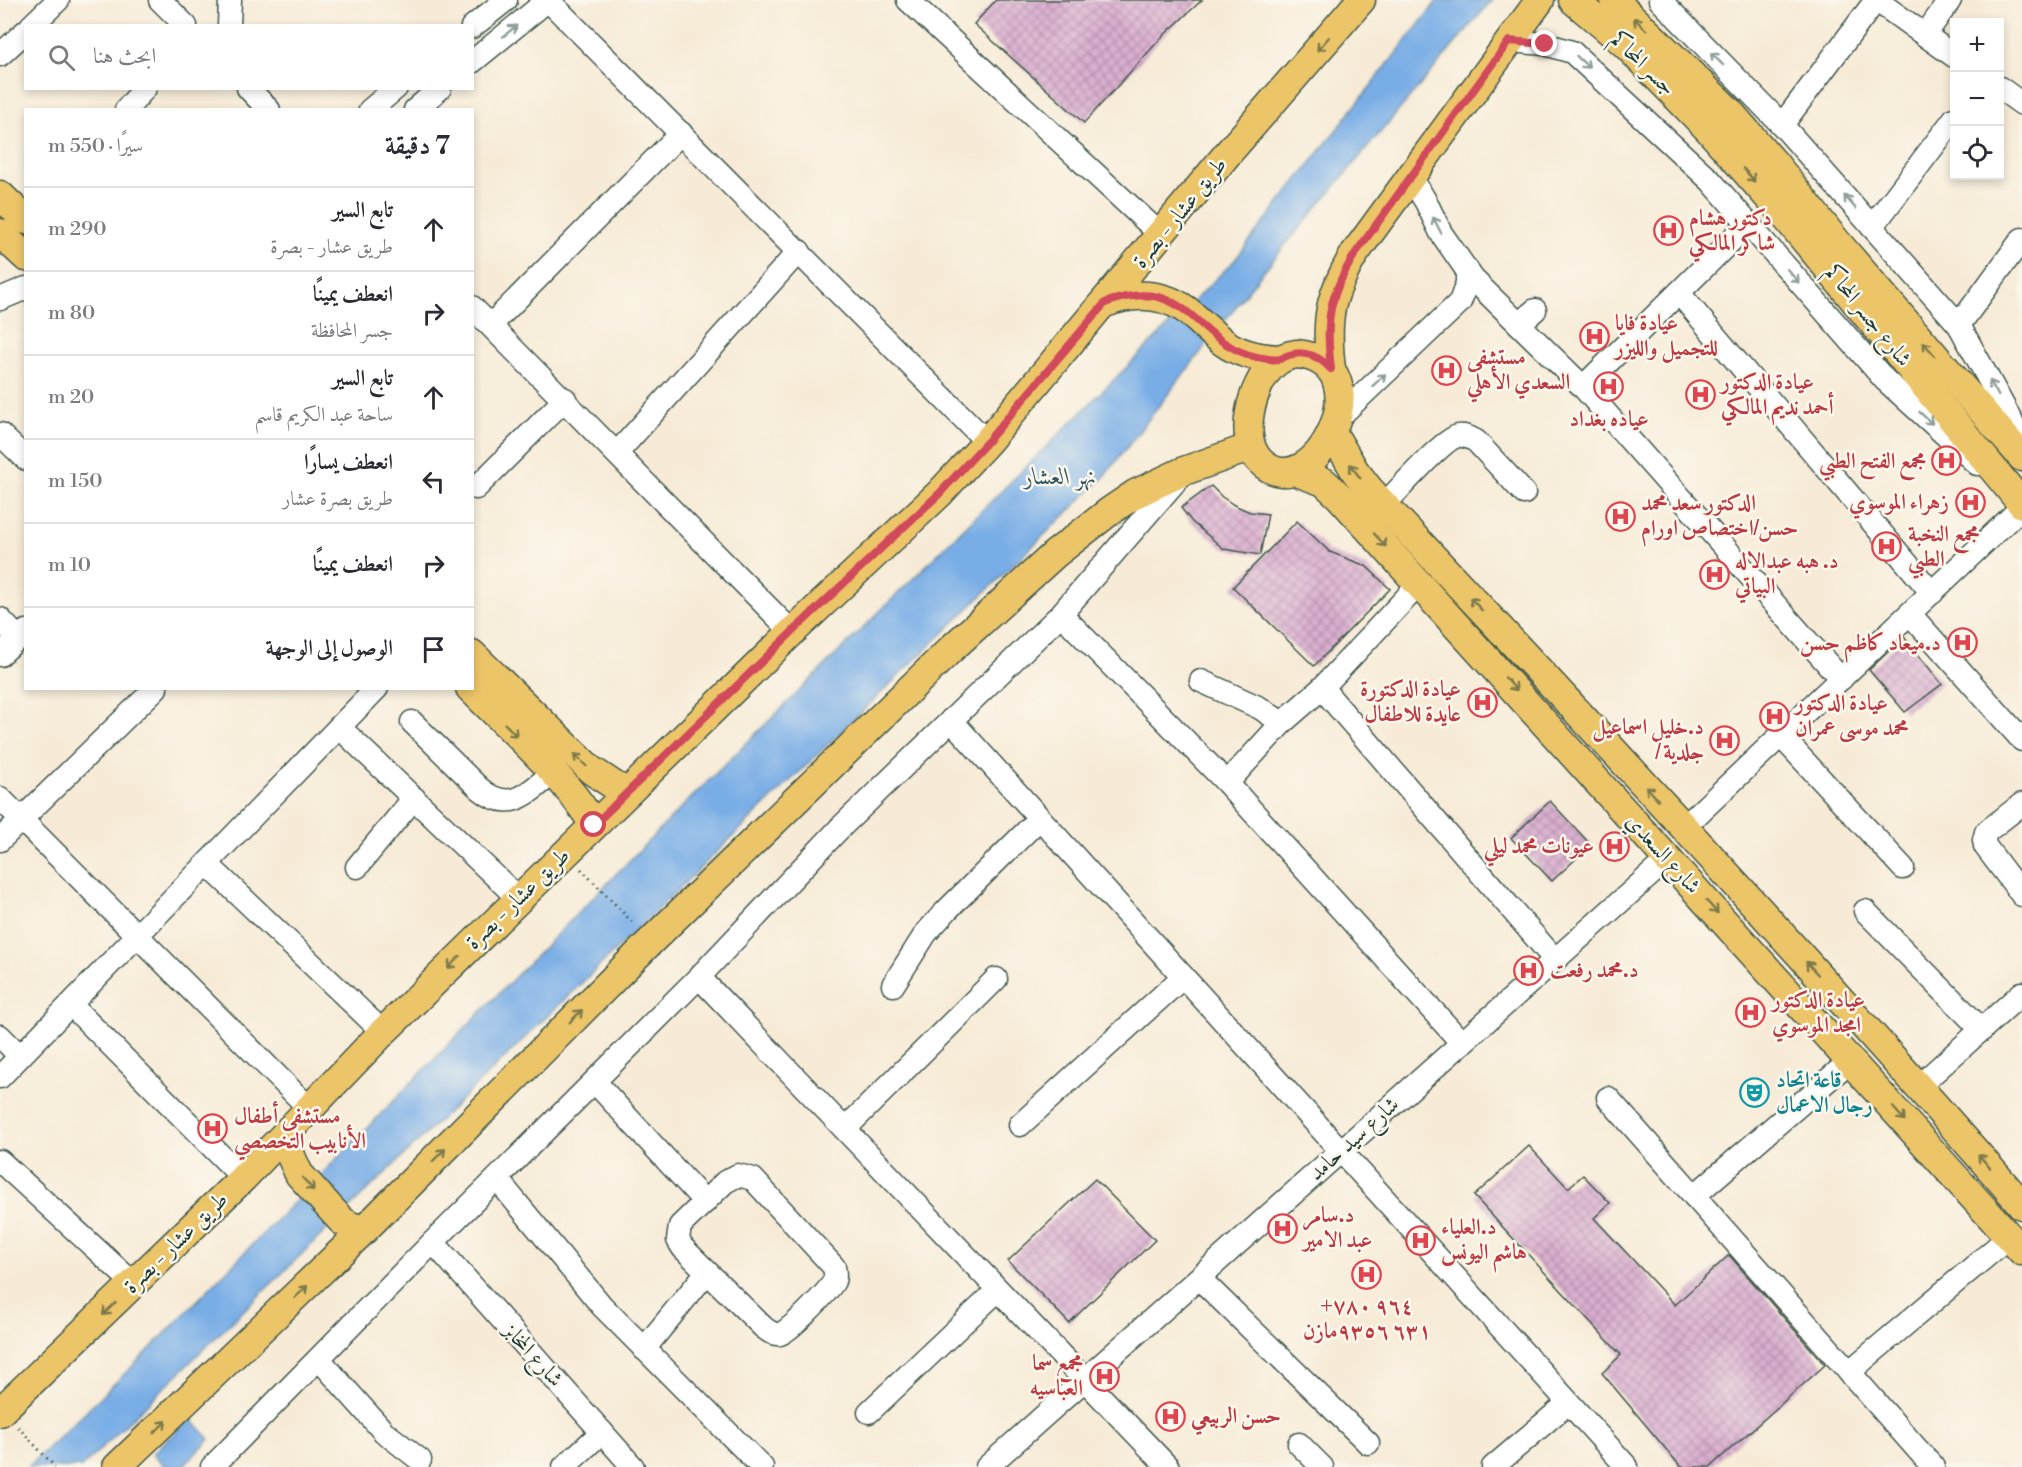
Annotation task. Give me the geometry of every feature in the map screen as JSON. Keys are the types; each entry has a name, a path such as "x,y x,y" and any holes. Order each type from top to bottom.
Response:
{"main road":[{"name":"طريق عشار - بصرة","path":"10,1421 134,1284 243,1178 383,1032 792,632 939,494 987,442 1237,143 1361,0"},
{"path":"1280,359 1267,372 1253,399 1248,425 1251,447 1260,462 1276,470 1294,471 1314,458 1334,426 1338,384 1331,369 1327,338 1330,308 1339,279 1540,0"},
{"name":"جسر المحاكم","path":"1573,0 1719,120"},
{"name":"جسر المحاكم","path":"1614,0 1719,120"},
{"path":"1719,120 1775,164 1836,241 2022,457"},
{"name":"شارع جسر المحاكم","path":"1719,120 1785,216 2022,505"},
{"path":"0,195 18,222 24,248"},
{"path":"1105,303 1121,297 1145,295 1169,300 1184,308 1224,343 1256,357 1280,359 1307,354 1324,362 1331,369"},
{"name":"شارع السعدي","path":"1334,426 1355,471 1384,505 1919,1086 2022,1205"},
{"path":"117,1467 365,1229 651,941 950,650 1055,554 1135,494 1184,471 1251,447"},
{"name":"شارع السعدي","path":"1294,471 1315,477 1333,489 2016,1244"},
{"path":"474,656 591,770 602,779 628,792"},
{"path":"472,690 554,772 582,806 594,825"},
{"path":"288,1131 290,1154 299,1174 342,1221 353,1227 365,1229"}],"street":[{"path":"33,24 58,0"},
{"path":"160,0 184,24"},
{"path":"229,24 230,0"},
{"path":"474,25 506,0"},
{"path":"474,60 548,0 987,442"},
{"path":"908,0 1161,235"},
{"path":"1660,0 1782,125 1959,325 2022,440"},
{"path":"1782,125 1876,0 1950,53"},
{"path":"1925,34 1950,0"},
{"path":"0,55 24,33"},
{"path":"1509,41 1545,44 1572,52 1711,181 1885,380 2022,505 1683,828"},
{"path":"128,108 144,90"},
{"path":"250,90 267,108"},
{"path":"372,108 394,90"},
{"path":"417,108 438,90"},
{"path":"2004,91 2022,104"},
{"path":"1872,227 1950,124"},
{"path":"491,325 681,133"},
{"path":"1411,177 1441,233 1473,279 1520,315 1841,679"},
{"path":"1583,387 1748,224"},
{"path":"1959,325 2022,239"},
{"path":"617,453 799,251"},
{"path":"1334,426 1460,302 1464,292 1467,269"},
{"path":"0,299 24,289"},
{"path":"1679,293 1932,593"},
{"path":"1448,314 1471,306 1495,307 1520,315"},
{"path":"474,309 792,632"},
{"path":"476,488 565,399"},
{"path":"0,434 24,457"},
{"path":"1384,505 1441,447 1456,436 1467,436 1476,441 1524,493"},
{"path":"212,1467 433,1242 699,977 839,829 1061,614 1184,471"},
{"path":"1227,783 1282,723 1322,688 1420,583"},
{"path":"1061,614 1227,783 1462,1043"},
{"path":"1910,614 2022,740"},
{"path":"0,619 22,634 0,655"},
{"path":"1200,681 1260,708 1282,723"},
{"path":"1322,688 1555,960"},
{"path":"0,840 154,690"},
{"path":"0,1077 375,690"},
{"path":"951,720 1627,1467"},
{"path":"412,722 479,788 488,796 499,800 511,801 522,797 554,772"},
{"path":"339,727 519,899"},
{"path":"1781,736 1903,868"},
{"path":"0,798 310,1109"},
{"path":"357,867 414,798"},
{"path":"2022,804 1986,832 1984,840 1985,846 2022,895"},
{"path":"893,985 926,933 1039,819"},
{"name":"شارع سيد حامد","path":"987,1467 1668,859"},
{"path":"207,864 383,1032"},
{"path":"1865,910 1982,1030"},
{"path":"699,977 1168,1467"},
{"path":"1020,1125 1183,977"},
{"path":"845,1129 996,979"},
{"path":"1919,1086 2022,993"},
{"path":"70,1005 243,1178"},
{"path":"0,1036 20,1056"},
{"path":"1694,1196 1850,1061"},
{"path":"594,1082 705,1202"},
{"path":"1608,1098 1850,1372 1919,1462"},
{"path":"0,1161 134,1284"},
{"path":"746,1176 753,1179 830,1262 835,1274 831,1286 790,1328 779,1334 768,1331 707,1272 680,1244 678,1235 680,1226 731,1178 746,1176"},
{"path":"497,1179 602,1306 762,1467"},
{"name":"شارع المخابز","path":"433,1242 633,1467"},
{"path":"1850,1372 2016,1244"},
{"path":"644,1349 707,1272"},
{"path":"1198,1278 1368,1443"},
{"path":"868,1412 998,1290"},
{"path":"319,1359 384,1432 420,1460"},
{"path":"1493,1467 1568,1403"},
{"path":"564,1467 602,1432"},
{"path":"1299,1444 1322,1467"}],"path":[{"path":"575,863 640,930"},
{"path":"10,1421 55,1467"}],"water":[{"name":"نهر العشار","path":"1438,0 1492,0 1261,274 1104,477 82,1467 28,1467 144,1355 681,808 1234,261"},
{"path":"190,1418 210,1439 182,1467 166,1467 152,1454"}],"building":[{"path":"996,0 1202,0 1162,37 1084,123 974,24"},
{"path":"1211,486 1234,505 1250,512 1268,514 1260,555 1224,549 1192,522 1181,508"},
{"path":"1297,521 1330,552 1366,566 1390,589 1314,666 1233,587"},
{"path":"1904,637 1942,684 1905,712 1869,670"},
{"path":"1550,801 1591,845 1552,881 1511,838"},
{"path":"1529,1146 1568,1188 1583,1175 1610,1203 1594,1218 1675,1305 1729,1255 1825,1365 1710,1467 1681,1467 1602,1373 1621,1355 1474,1196"},
{"path":"1095,1179 1155,1240 1069,1323 1008,1261"}],"place":[{"name":"دكتور هشام شاكر المالكي","path":"1668,231"},
{"name":"عيادة فايا للتجميل والليزر","path":"1594,336"},
{"name":"مستشفى السعدي الأهلي","path":"1446,370"},
{"name":"عياده بغداد","path":"1609,387"},
{"name":"عيادة الدكتور أحمد نديم المالكي","path":"1700,395"},
{"name":"مجمع الفتح الطبي","path":"1947,461"},
{"name":"زهراء الموسوي","path":"1970,502"},
{"name":"الدكتور سعد محمد حسن/اختصاص اورام","path":"1620,516"},
{"name":"مجمع النخبة الطبي","path":"1887,547"},
{"name":"د. هبه عبدالاله البياتي","path":"1714,574"},
{"name":"د.ميعاد كاظم حسن","path":"1962,643"},
{"name":"عيادة الدكتورة عايدة للاطفال","path":"1482,702"},
{"name":"عيادة الدكتور محمد موسى عمران","path":"1774,716"},
{"name":"د.خليل اسماعيل / جلدية","path":"1725,740"},
{"name":"عيونات محمد ليلي","path":"1615,846"},
{"name":"د.محمد رفعت","path":"1529,970"},
{"name":"عيادة الدكتور امجد الموسوي","path":"1751,1013"},
{"name":"قاعة اتحاد رجال الاعمال","path":"1755,1093"},
{"name":"مستشفى أطفال الأنابيب التخصصي","path":"213,1129"},
{"name":"د.سامر عبد الامير","path":"1282,1228"},
{"name":"د.العلياء هاشم اليونس","path":"1420,1240"},
{"name":"+٩٦٤ ٧٨٠ ٦٣١ ٩٣٥٦مازن","path":"1367,1274"},
{"name":"مجمع سما العباسيه","path":"1104,1376"},
{"name":"حسن الربيعي","path":"1170,1416"}],"route":[{"path":"594,825 792,632 939,494 987,442 1105,303 1121,297 1137,295 1169,300 1184,308 1234,349 1268,359 1307,354 1316,357 1331,369 1327,338 1330,308 1339,279 1355,254 1509,41 1545,44"}]}
